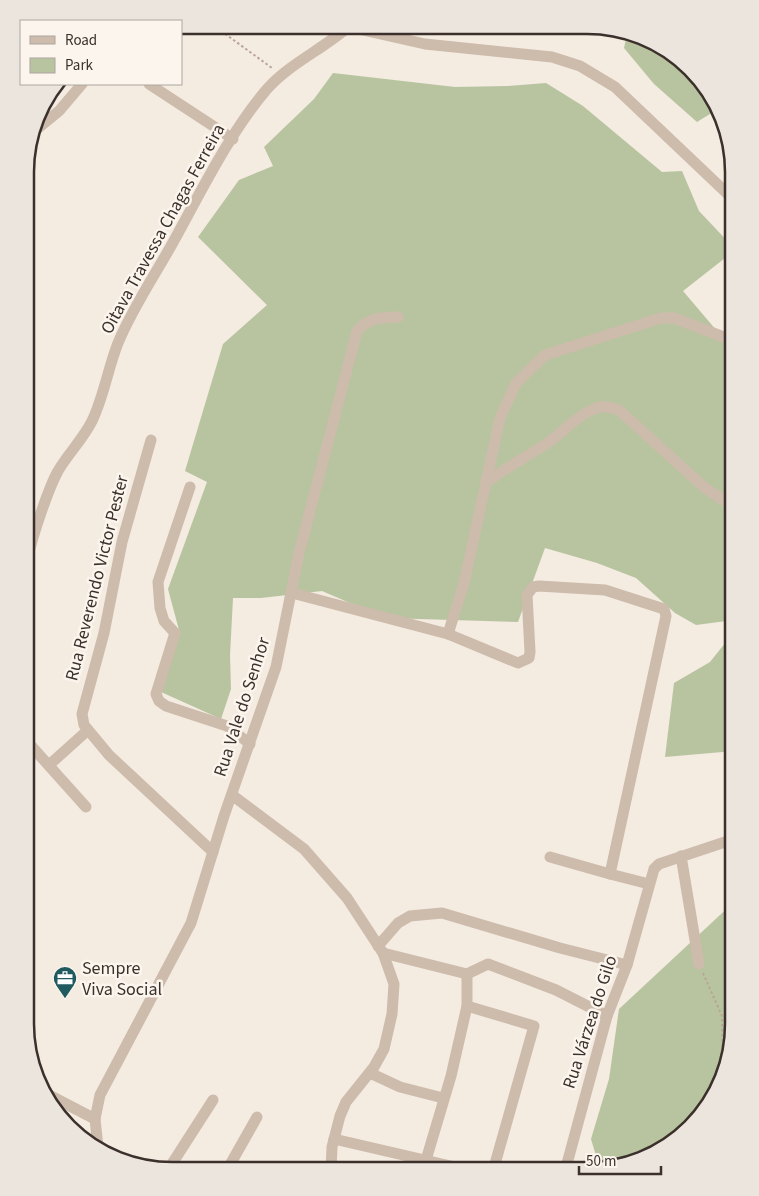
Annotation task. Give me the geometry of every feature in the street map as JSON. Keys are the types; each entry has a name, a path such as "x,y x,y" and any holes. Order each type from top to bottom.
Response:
{"street":[{"name":"Oitava Travessa Chagas Ferreira","path":"34,543 57,473 84,435 96,411 109,369 128,322 233,139 250,111 268,88 282,75 325,46 338,34"},
{"path":"381,34 425,44 552,57 580,66 616,87 725,189"},
{"path":"42,125 59,111 81,85"},
{"path":"151,85 233,139"},
{"name":"Rua Vale do Senhor","path":"97,1140 95,1119 100,1095 191,923 212,852 276,667 299,553 358,332 364,324 374,318 398,317"},
{"path":"448,634 464,583 500,418 516,383 545,354 661,318 674,318 725,338"},
{"path":"487,482 514,462 546,444 584,415 600,407 610,407 619,410 705,488 725,501"},
{"name":"Rua Reverendo Victor Pester","path":"86,728 82,714 104,633 122,542 151,440"},
{"path":"190,487 158,582 160,608 164,621 175,632 156,694 159,701 166,706 227,726 250,744"},
{"path":"292,593 448,634 512,662 523,662 528,658 530,652 527,594 534,587 605,590 664,609 666,616 610,874"},
{"path":"49,765 86,728 109,755 212,852"},
{"path":"34,749 86,806"},
{"path":"232,795 290,837 314,859 347,898 380,949 394,984 394,1000 384,1049 370,1073 346,1102 334,1139 332,1162"},
{"name":"Rua Várzea do Gilo","path":"567,1162 607,1016 627,965 654,870 659,864 725,842"},
{"path":"681,856 699,964"},
{"path":"550,857 649,884"},
{"path":"380,949 398,923 410,916 442,914 627,965"},
{"path":"380,949 467,974 488,964 556,990 607,1016"},
{"path":"426,1160 451,1076 467,1006 467,974"},
{"path":"467,1006 534,1026 495,1162"},
{"path":"370,1073 395,1085 443,1098"},
{"path":"56,1099 95,1119"},
{"path":"173,1162 213,1100"},
{"path":"232,1162 258,1117"},
{"path":"334,1139 434,1162"}],"path":[{"path":"225,34 282,75"},
{"path":"699,964 722,1016 723,1052"}],"green space":[{"path":"626,39 656,52 671,62 697,88 712,113 697,122 654,84 624,48"},
{"path":"333,73 455,87 546,83 583,106 662,172 682,171 699,211 725,238 725,258 683,291 725,340 725,621 696,625 675,613 636,578 597,563 545,548 518,622 385,618 322,591 261,598 233,598 230,655 231,689 221,719 161,692 179,630 168,589 207,482 185,471 223,344 267,305 198,237 239,180 273,166 264,147 314,99"},
{"path":"725,643 725,752 665,757 674,683 710,662"},
{"path":"725,910 725,1033 723,1051 711,1085 691,1115 671,1134 640,1152 623,1158 598,1161 591,1139 609,1079 619,1009"}],"place":[{"name":"Sempre Viva Social","path":"65,999"}]}
